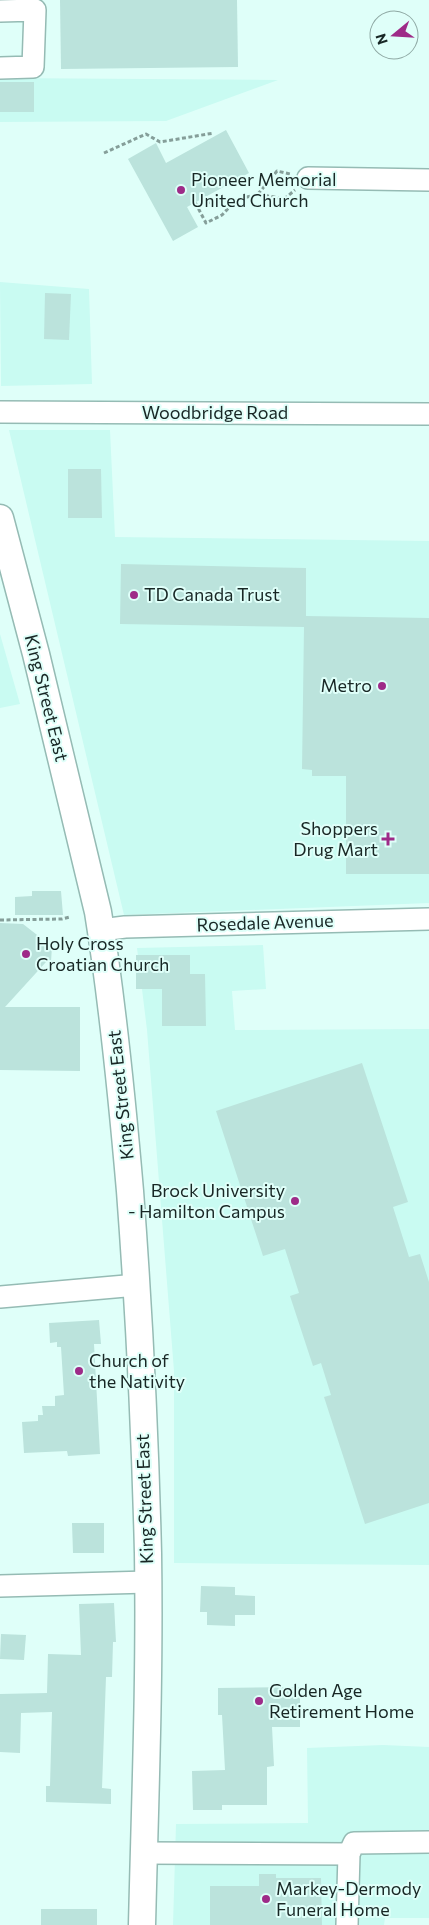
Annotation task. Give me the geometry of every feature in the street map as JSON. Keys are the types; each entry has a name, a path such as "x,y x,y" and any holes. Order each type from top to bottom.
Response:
{"main road":[{"name":"King Street East","path":"0,518 36,654 101,930 123,1104 137,1285 148,1582 142,1925"}],"street":[{"path":"0,11 35,10 33,68 0,68"},
{"path":"308,178 429,180"},
{"name":"Woodbridge Road","path":"0,412 429,414"},
{"name":"Rosedale Avenue","path":"101,930 125,927 238,923 429,919"},
{"path":"0,1297 137,1285"},
{"path":"0,1586 148,1582"},
{"path":"347,1925 349,1854 354,1843 429,1842"},
{"path":"144,1853 349,1854"}],"path":[{"path":"104,153 146,134 160,142 214,133"},
{"path":"258,194 277,171 308,178"},
{"path":"236,200 222,215 206,223 196,204 236,200 258,194 284,199 308,178"},
{"path":"0,920 62,919 70,917"}],"shaded area":[{"path":"0,78 278,80 166,121 0,122"},
{"path":"0,282 89,289 92,384 1,386"},
{"path":"9,430 110,430 115,537 429,541 429,903 124,915"},
{"path":"0,634 20,704 0,708"},
{"name":"Brock University - Hamilton Campus","path":"263,945 266,989 232,991 235,1030 429,1029 429,1565 174,1563 174,1371 147,1030 137,948"},
{"path":"383,1745 429,1747 429,1918 385,1918 384,1925 173,1925 176,1824 308,1823 307,1748"}],"building":[{"path":"60,0 237,0 238,67 61,69"},
{"path":"0,82 34,82 34,112 0,112"},
{"name":"Pioneer Memorial United Church","path":"226,130 249,173 187,207 198,227 173,241 128,159 156,143 166,163"},
{"path":"45,293 71,294 69,340 44,339"},
{"path":"68,469 101,469 102,518 68,518"},
{"path":"121,564 306,568 306,616 429,618 429,874 346,874 346,776 312,776 312,770 302,769 304,627 120,624"},
{"path":"32,891 61,891 63,915 15,915 15,897 32,896"},
{"path":"0,923 23,924 41,938 41,946 52,946 51,962 46,962 5,1007 80,1007 80,1071 0,1070"},
{"path":"136,955 190,955 190,974 205,974 206,1026 162,1026 162,989 136,989"},
{"path":"362,1063 408,1202 393,1207 409,1257 420,1254 429,1282 429,1503 365,1524 324,1397 331,1395 321,1363 313,1366 290,1296 299,1293 285,1249 263,1256 216,1111"},
{"name":"Church of the Nativity","path":"99,1320 101,1344 94,1344 100,1454 68,1456 67,1451 24,1453 22,1422 38,1421 38,1415 43,1415 42,1406 55,1406 55,1396 64,1395 61,1347 57,1347 57,1342 50,1343 49,1323"},
{"path":"72,1523 104,1523 104,1553 73,1553"},
{"path":"201,1586 235,1587 235,1595 255,1596 255,1615 235,1615 235,1626 207,1625 207,1612 200,1612"},
{"path":"114,1603 116,1642 113,1642 112,1677 106,1677 102,1788 111,1789 111,1804 46,1802 46,1786 50,1786 52,1712 21,1713 20,1753 0,1752 0,1694 47,1693 48,1654 81,1655 79,1604"},
{"path":"1,1634 26,1635 24,1660 0,1659"},
{"path":"300,1687 300,1727 272,1727 274,1766 267,1767 267,1805 222,1805 222,1810 193,1810 192,1771 225,1770 222,1715 218,1715 218,1688"},
{"name":"Markey-Dermody Funeral Home","path":"259,1874 276,1874 276,1878 321,1878 322,1925 210,1925 210,1886 259,1886"},
{"path":"41,1909 97,1909 97,1925 41,1925"}],"place":[{"name":"Pioneer Memorial United Church","path":"181,190"},
{"name":"TD Canada Trust","path":"134,595"},
{"name":"Metro","path":"382,686"},
{"name":"Shoppers Drug Mart","path":"388,839"},
{"name":"Holy Cross Croatian Church","path":"26,954"},
{"name":"Brock University - Hamilton Campus","path":"295,1201"},
{"name":"Church of the Nativity","path":"79,1371"},
{"name":"Golden Age Retirement Home","path":"259,1701"},
{"name":"Markey-Dermody Funeral Home","path":"266,1899"}]}
